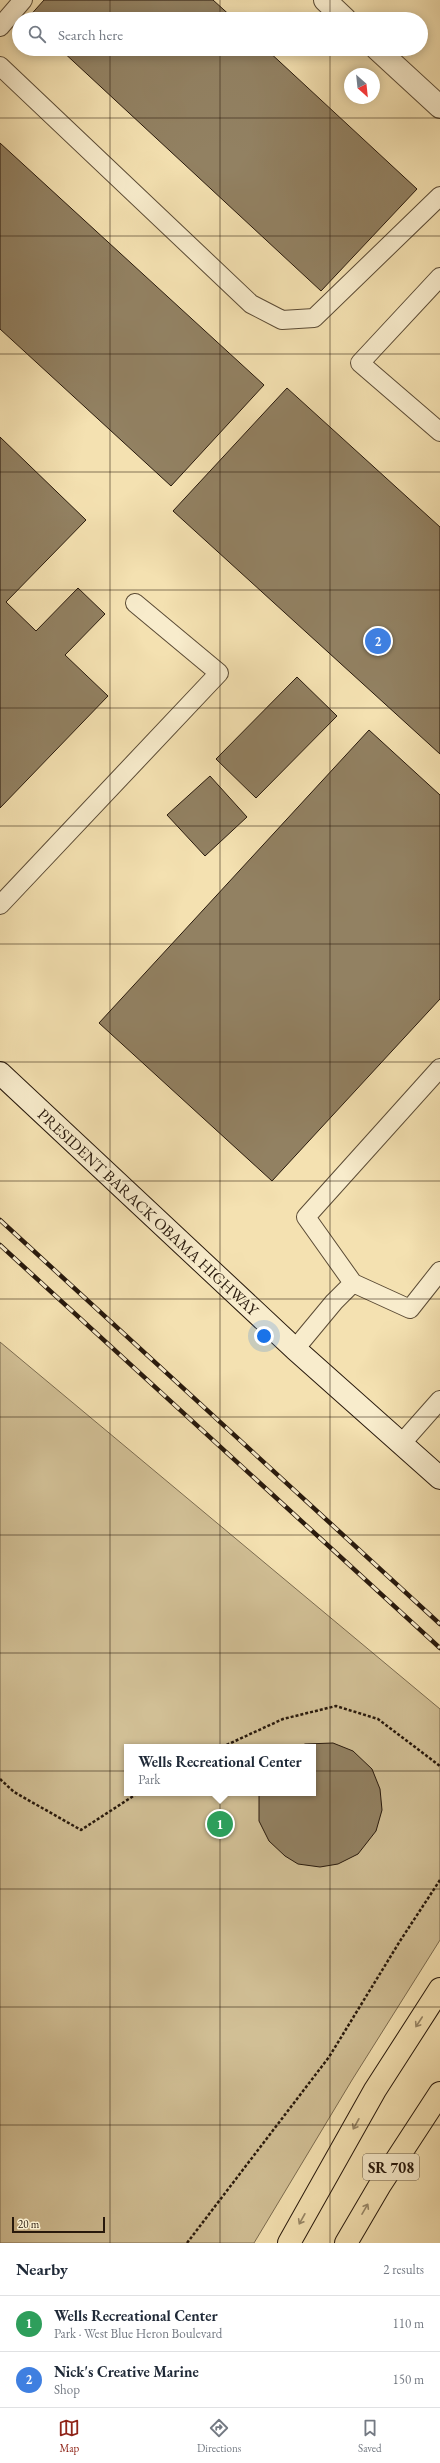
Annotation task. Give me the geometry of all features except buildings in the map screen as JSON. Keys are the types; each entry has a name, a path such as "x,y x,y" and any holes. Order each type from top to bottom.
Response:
{"main road":[{"path":"325,0 338,12"},
{"path":"385,56 440,107"},
{"name":"PRESIDENT BARACK OBAMA HIGHWAY","path":"0,1074 295,1350 440,1478"},
{"name":"SR 708","path":"289,2243 375,2090 440,1989"},
{"name":"SR 708","path":"346,2243 380,2185 440,2093"}],"lane":[{"path":"13,12 23,0"},
{"path":"0,27 12,13"},
{"path":"0,66 251,304 282,320 314,318 440,196"},
{"path":"440,277 360,363 440,432"},
{"path":"0,905 219,673 135,602"},
{"path":"440,1068 306,1217 353,1283 410,1309 440,1271"},
{"path":"295,1350 334,1302 353,1283"},
{"path":"401,1444 440,1400"}],"path":[{"path":"229,1744 283,1719 336,1706 378,1718 440,1766"},
{"path":"0,1779 14,1792 81,1830 133,1796"},
{"path":"187,2243 329,2057 400,1940 440,1880"}],"shaded area":[{"path":"0,1342 440,1709 440,1940 352,2080 254,2243 0,2243"}],"railway":[{"path":"0,1220 440,1624"},
{"path":"0,1245 440,1648"}],"place":[{"name":"Nick's Creative Marine","path":"378,641"},
{"name":"Wells Recreational Center","path":"220,1824"}]}
